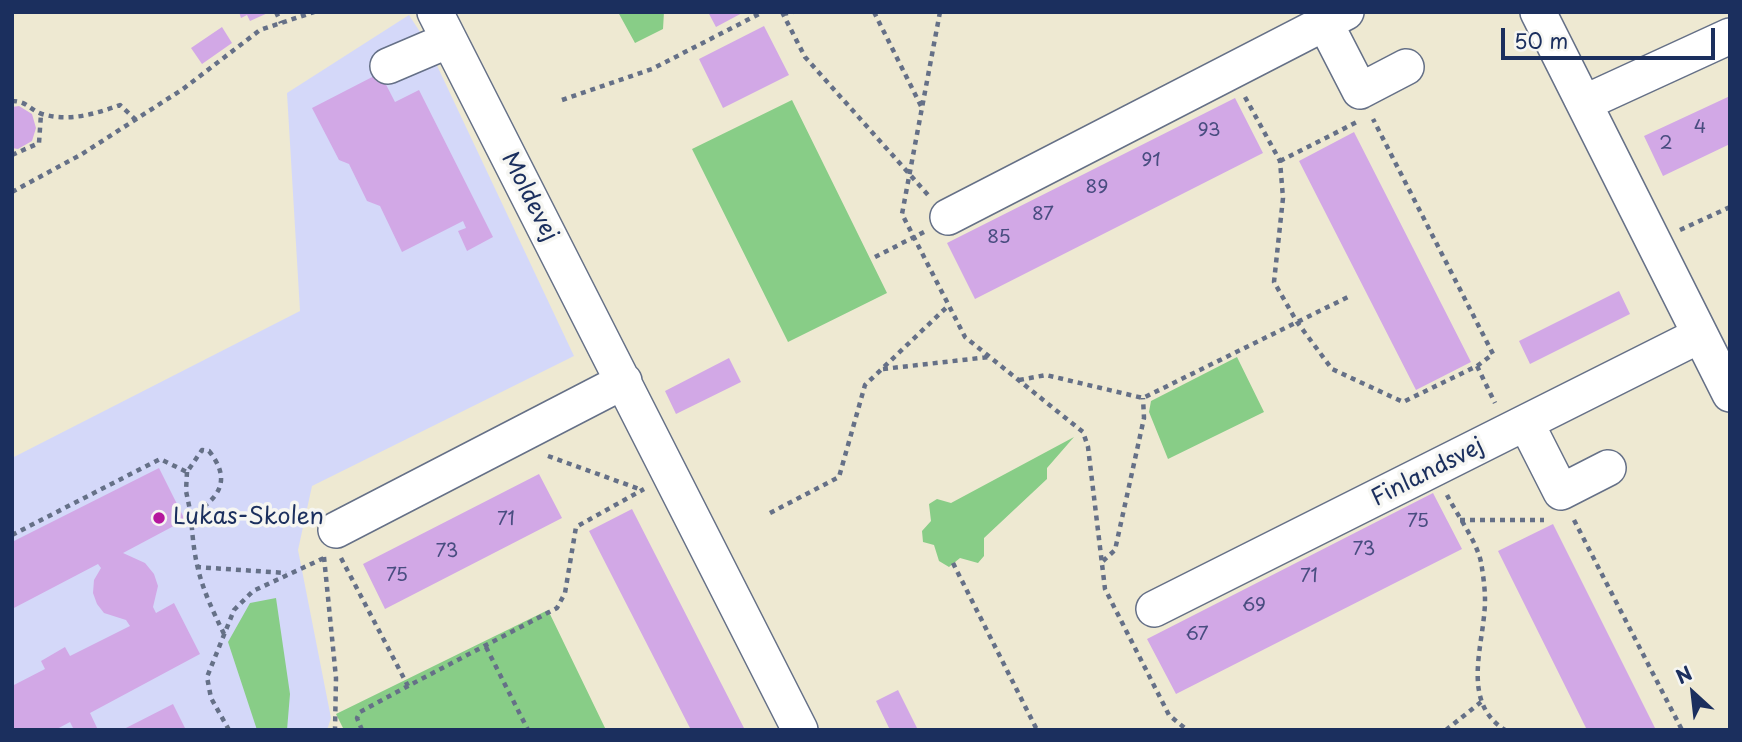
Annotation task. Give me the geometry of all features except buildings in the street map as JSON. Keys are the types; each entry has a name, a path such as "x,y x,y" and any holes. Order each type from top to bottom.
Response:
{"street":[{"path":"1538,12 1730,394"},
{"path":"948,217 1335,18 1360,91 1406,67"},
{"path":"1584,103 1730,36"},
{"path":"388,66 448,38"},
{"name":"Moldevej","path":"448,38 624,381 657,482 800,730"},
{"name":"Finlandsvej","path":"1154,609 1700,335"},
{"path":"333,546 624,381"},
{"path":"1526,423 1561,492 1608,468"}],"path":[{"path":"276,12 281,23"},
{"path":"12,192 82,155 136,120 183,89 260,30 314,12"},
{"path":"562,100 652,69 763,12"},
{"path":"793,12 783,13 805,57 948,217 946,221 875,257"},
{"path":"874,12 922,108"},
{"path":"940,12 902,214 965,337 1083,432 1088,447 1105,589 1170,715 1187,730"},
{"path":"1231,71 1280,161 1283,198 1274,282 1297,322 1332,369 1403,402 1477,366 1493,354 1371,115 1280,161"},
{"path":"12,101 23,101 41,114 88,117 120,105 136,120"},
{"path":"12,155 39,143 41,114"},
{"path":"1654,242 1730,207"},
{"path":"1018,380 1046,375 1122,396 1143,398 1348,297"},
{"path":"770,513 839,477 865,385 949,305"},
{"path":"882,369 990,357"},
{"path":"1102,562 1115,550 1144,418 1143,398"},
{"path":"191,515 205,506 219,489 222,471 209,451 202,450 187,472 186,491 200,584 224,634"},
{"path":"537,451 657,482"},
{"path":"12,535 160,459 187,472"},
{"path":"1434,470 1480,559 1485,600 1476,659 1480,702 1495,724 1505,730"},
{"path":"362,730 356,718 360,712 557,608 565,593 576,527 657,482"},
{"path":"1460,520 1555,520"},
{"path":"1566,520 1576,520 1682,730"},
{"path":"229,730 211,698 207,677 234,610 253,591 333,546"},
{"path":"333,546 408,686"},
{"path":"333,546 335,730"},
{"path":"953,563 1037,730"},
{"path":"197,567 289,573"},
{"path":"486,647 528,730"},
{"path":"1446,730 1480,702"}],"shaded area":[{"path":"409,15 424,38 574,356 312,486 298,550 331,718 327,730 12,730 12,458 300,311 287,93"}],"green space":[{"path":"618,12 664,12 663,29 635,43"},
{"path":"792,100 887,293 788,342 692,149"},
{"path":"1237,357 1264,412 1168,459 1149,412 1151,401"},
{"path":"1074,437 1047,468 1047,479 984,538 984,556 978,563 960,558 949,567 939,561 934,545 923,542 922,531 931,521 929,504 937,499 951,503"},
{"path":"276,598 290,694 287,730 257,730 228,642 250,603"},
{"path":"548,610 606,730 344,730 336,714"}],"place":[{"name":"Lukas-Skolen","path":"159,518"}]}
